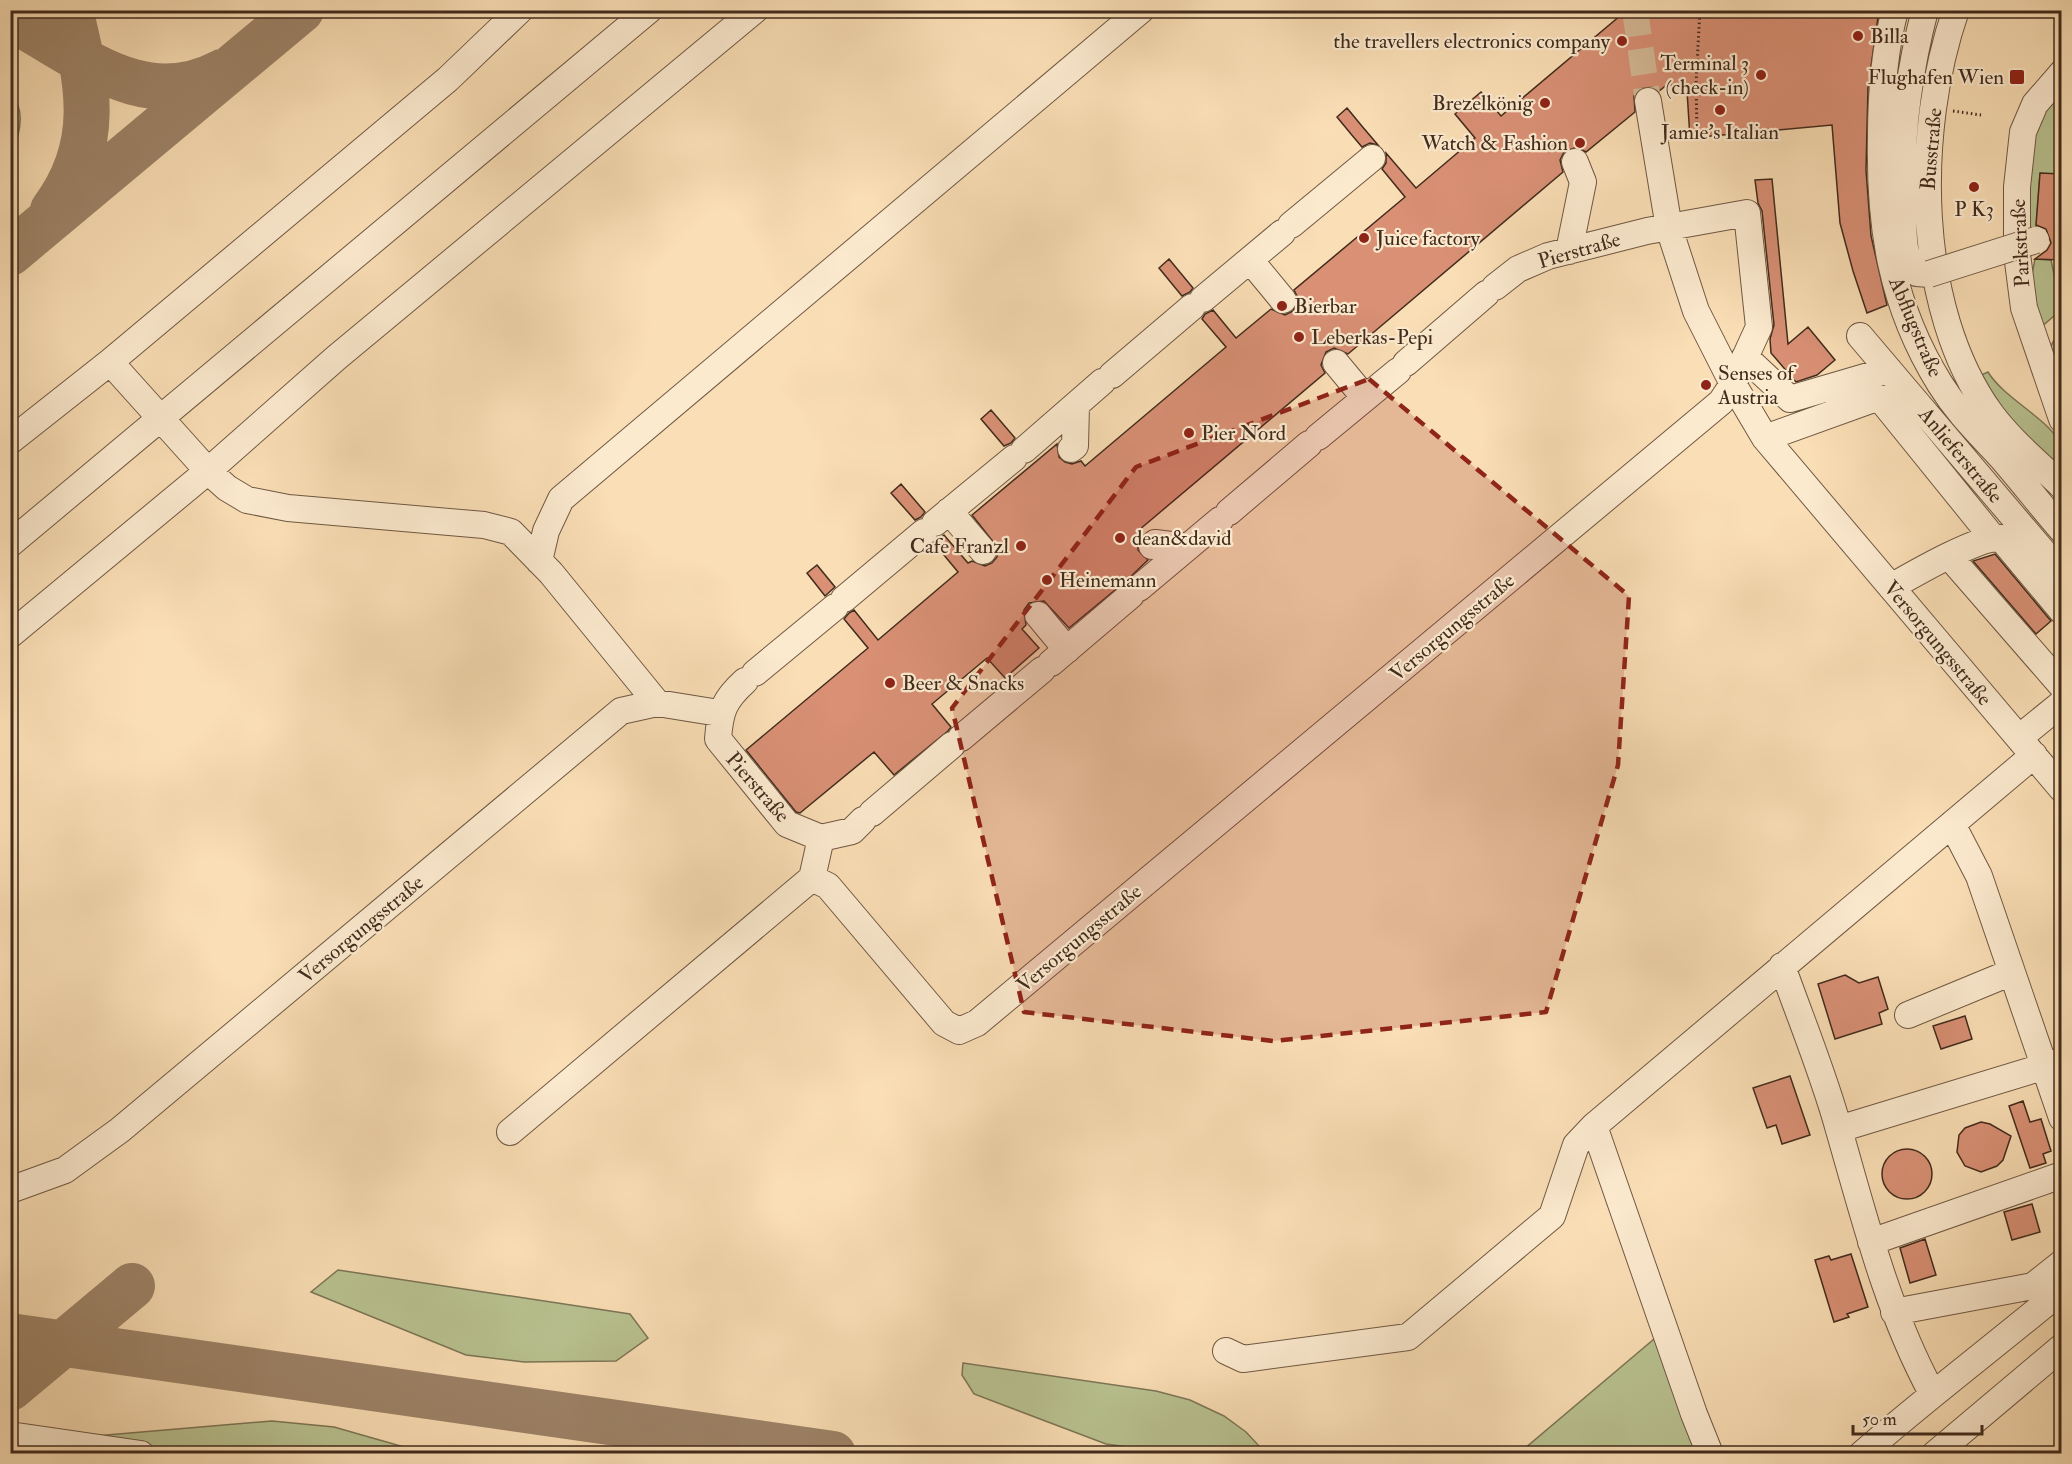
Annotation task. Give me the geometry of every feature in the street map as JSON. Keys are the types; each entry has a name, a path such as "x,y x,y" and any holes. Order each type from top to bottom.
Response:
{"street":[{"path":"10,441 110,362 448,79 520,10"},
{"path":"10,544 650,10"},
{"path":"10,635 208,471 336,358 755,10"},
{"path":"539,561 546,531 561,499 1141,10"},
{"name":"Abflugstraße","path":"1895,10 1887,45 1881,116 1881,212 1890,264 1900,299 1923,353 1939,383 1979,437 1999,456 2061,531"},
{"path":"1925,10 1909,76 1900,167 1905,247 1908,261 1927,267 2036,240"},
{"path":"1937,10 1916,99 1911,169 1913,235 1971,382 1991,415 2061,486"},
{"name":"Busstraße","path":"1927,267 1930,235 1926,185 1929,143 1936,87 1956,10"},
{"name":"Parkstraße","path":"2061,73 2035,104 2023,132 2017,187 2018,254 2024,308 2061,419"},
{"path":"1648,101 1669,228 1696,311 1733,384"},
{"path":"719,713 732,693 750,677 1372,158"},
{"path":"1569,251 1583,182 1575,162"},
{"name":"Pierstraße","path":"719,713 718,739 738,767 787,824 821,838 852,831 957,742 1052,642 1135,591 1518,269 1548,256 1669,228 1747,213 1759,327 1745,357"},
{"path":"1250,260 1283,300"},
{"path":"1927,267 1944,355 1970,408 1999,456"},
{"name":"Anlieferstraße","path":"1860,336 2061,574"},
{"path":"1733,384 1745,357 1790,399 1889,370"},
{"path":"110,362 208,471 227,488 247,500 288,508 484,525 511,532 539,561 657,703"},
{"path":"1336,363 1365,398"},
{"name":"Versorgungsstraße","path":"812,878 828,886 944,1023 959,1031 977,1023 1721,402 1733,384 1766,438 2061,789"},
{"path":"1766,438 1880,397 1994,537"},
{"path":"1071,449 1075,446 1076,405"},
{"path":"936,522 977,537"},
{"path":"1891,587 1949,556 1994,537 2001,538 2061,611"},
{"path":"1152,546 1155,543 1188,547"},
{"path":"1949,556 2061,686"},
{"name":"Versorgungsstraße","path":"10,1190 65,1170 120,1130 621,711 657,703 719,713"},
{"path":"1226,1351 1243,1359 1408,1336 1552,1216 1576,1144 1594,1126 1952,824 2026,747 2061,703"},
{"path":"1952,824 1979,876 2012,972 2053,1063 2061,1118"},
{"path":"510,1132 812,878 821,838"},
{"path":"1782,966 1839,1129 1871,1242 1894,1312 1910,1352 1932,1393"},
{"path":"1908,1015 2012,972"},
{"path":"1839,1129 2053,1063"},
{"path":"1594,1126 1710,1454"},
{"path":"1871,1242 2061,1175"},
{"path":"1894,1312 2033,1286 2061,1263"},
{"path":"1862,1454 1932,1393 1992,1348 2061,1290"},
{"path":"1935,1454 2061,1347"},
{"path":"10,1435 141,1454"}],"path":[{"path":"1696,132 1700,10"}],"highlighted area":[{"path":"1369,379 1629,596 1618,765 1546,1012 1273,1041 1024,1012 952,708 1136,467"}],"green space":[{"path":"2061,89 2062,144 2058,174 2040,174 2036,232 2026,235 2033,141 2041,116"},
{"path":"11,96 19,109 20,125 11,156"},
{"path":"2035,259 2051,260 2061,307 2061,310 2040,328 2032,274"},
{"path":"2061,336 2061,391 2050,348 2054,340"},
{"path":"1988,372 2005,392 2048,427 2056,437 2062,449 2061,475 2001,410 1981,375"},
{"path":"338,1270 630,1314 648,1338 616,1361 524,1362 466,1355 311,1292"},
{"path":"1660,1334 1705,1454 1518,1454"},
{"path":"963,1363 1156,1391 1190,1400 1224,1416 1246,1432 1260,1447 1157,1451 1106,1444 974,1394 962,1375"},
{"path":"272,1421 334,1427 425,1453 74,1454 95,1436"}],"building":[{"name":"Pier Nord","path":"1627,10 1879,10 1868,88 1866,170 1871,236 1887,305 1867,313 1853,271 1840,223 1832,125 1690,138 1687,91 1668,84 1659,91 1653,87 1639,89 1634,96 1635,112 1586,152 1577,147 1564,152 1560,160 1563,172 1348,354 1334,348 1326,352 1321,365 1325,373 1139,530 1142,534 1138,542 1138,550 1148,560 1126,581 1069,628 1044,601 1029,603 1024,610 1026,625 1022,629 1039,648 1005,678 987,658 932,704 951,727 948,731 894,775 874,752 800,813 796,812 746,750 868,648 844,619 849,613 854,610 878,640 958,572 934,543 944,535 968,563 972,561 985,566 992,563 997,557 998,548 972,515 1057,444 1059,457 1065,462 1072,464 1081,461 1085,466 1226,347 1202,319 1205,314 1213,310 1236,338 1271,309 1285,315 1293,311 1298,298 1294,290 1405,197 1382,169 1386,163 1386,153 1416,188 1475,138 1455,114 1481,92 1501,116"},
{"path":"1347,108 1378,145 1370,143 1362,147 1351,134 1337,117"},
{"path":"2040,173 2061,174 2061,260 2035,259 2047,250 2051,243 2046,229 2036,225"},
{"path":"1772,179 1788,344 1808,327 1835,360 1817,375 1796,382 1771,353 1770,339 1774,325 1762,211 1758,203 1755,180"},
{"path":"1169,259 1193,288 1182,296 1159,268"},
{"path":"991,410 1015,438 1011,443 1004,446 981,419"},
{"path":"901,484 925,512 915,520 891,493"},
{"path":"1995,554 2051,621 2036,634 1973,561"},
{"path":"817,565 835,587 825,596 807,573"},
{"path":"1845,975 1859,983 1878,977 1888,1009 1879,1013 1882,1024 1835,1039 1818,984"},
{"path":"1965,1016 1972,1039 1941,1049 1933,1026"},
{"path":"1790,1076 1810,1135 1782,1144 1776,1125 1767,1128 1753,1088"},
{"path":"2023,1101 2030,1122 2041,1119 2051,1151 2043,1154 2046,1163 2030,1168 2009,1106"},
{"path":"1981,1122 1990,1124 2011,1136 2003,1160 1997,1166 1981,1172 1965,1166 1957,1152 1959,1135 1965,1128"},
{"path":"1907,1149 1916,1151 1927,1160 1932,1174 1930,1183 1921,1194 1907,1199 1898,1197 1887,1188 1882,1174 1884,1165 1893,1154"},
{"path":"2032,1204 2040,1232 2012,1240 2004,1212"},
{"path":"1925,1239 1936,1275 1910,1283 1900,1248"},
{"path":"1851,1254 1868,1307 1847,1314 1849,1317 1834,1322 1815,1260 1829,1256 1831,1260"}],"taxiway":[{"path":"53,210 69,186 85,137 87,113 82,62 70,10"},
{"path":"10,253 301,10"},
{"path":"10,22 22,25 94,66 118,77 142,84 168,87 194,83 222,72"},
{"path":"10,1388 132,1286"},
{"path":"10,1336 833,1454"}],"tunnel":[{"path":"1635,10 1648,101"}],"place":[{"name":"Billa","path":"1858,36"},
{"name":"the travellers electronics company","path":"1622,41"},
{"name":"Terminal 3 (check-in)","path":"1761,75"},
{"name":"Flughafen Wien","path":"2017,77"},
{"name":"Brezelkönig","path":"1545,103"},
{"name":"Jamie's Italian","path":"1720,110"},
{"name":"Watch & Fashion","path":"1580,143"},
{"name":"P K3","path":"1974,187"},
{"name":"Juice factory","path":"1364,238"},
{"name":"Bierbar","path":"1282,306"},
{"name":"Leberkas-Pepi","path":"1299,337"},
{"name":"Senses of Austria","path":"1706,385"},
{"name":"Pier Nord","path":"1189,433"},
{"name":"dean&david","path":"1120,538"},
{"name":"Cafe Franzl","path":"1021,546"},
{"name":"Heinemann","path":"1047,580"},
{"name":"Beer & Snacks","path":"890,683"}]}
